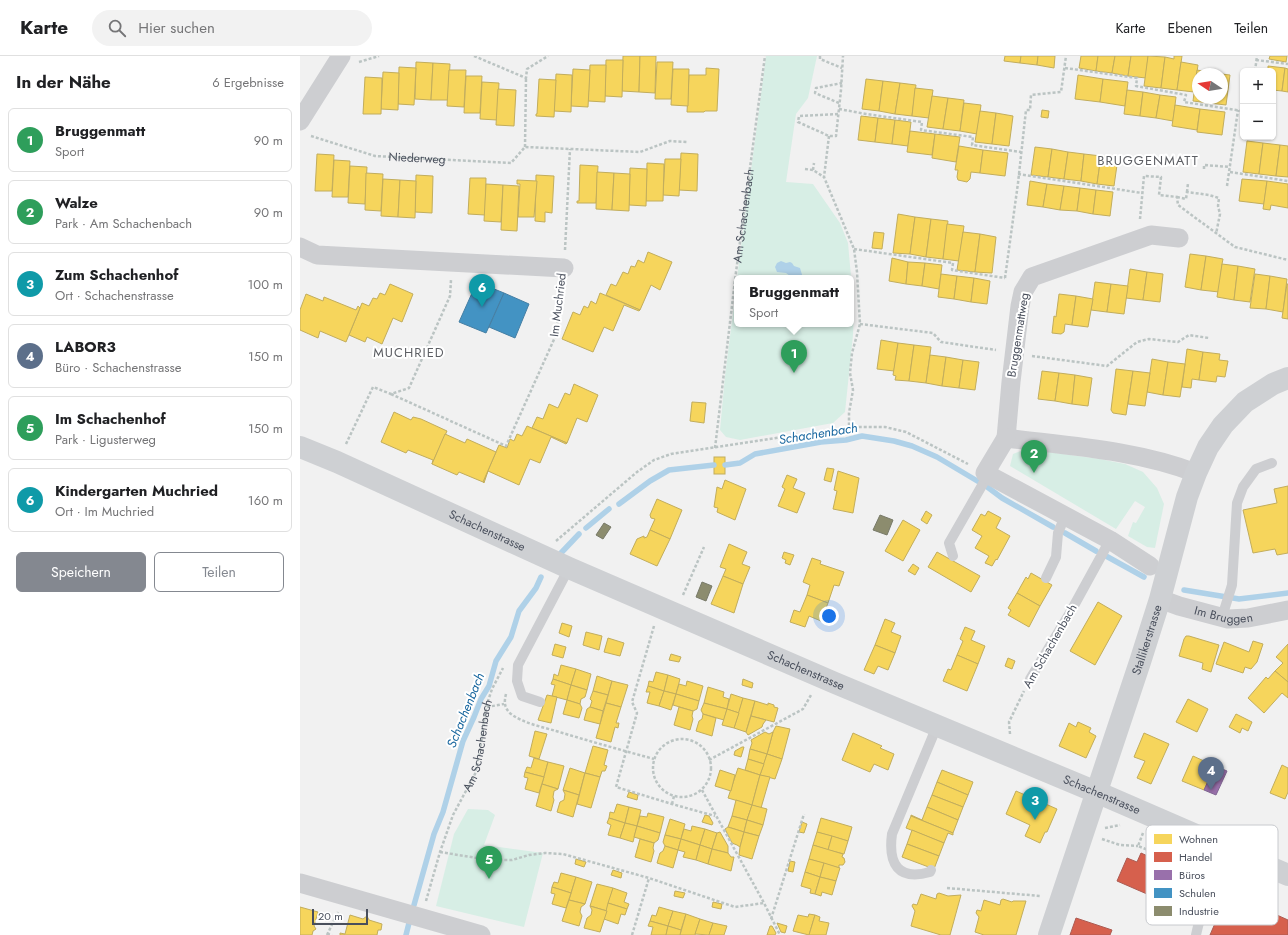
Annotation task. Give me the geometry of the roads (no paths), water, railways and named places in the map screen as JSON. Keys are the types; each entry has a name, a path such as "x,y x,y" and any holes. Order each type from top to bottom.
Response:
{"street":[{"path":"303,128 343,57"},
{"name":"Bruggenmattweg","path":"987,474 1006,438 1010,382 1020,306 1023,292 1032,277 1151,235 1180,238"},
{"name":"Im Muchried","path":"300,247 317,255 564,268"},
{"name":"Stallikerstrasse","path":"1049,935 1160,599 1187,497 1196,473 1208,447 1223,425 1245,402 1273,384 1288,378"},
{"path":"1006,438 1121,453 1166,463 1196,473"},
{"name":"Schachenstrasse","path":"300,447 337,462 543,557 674,614 1172,825"},
{"path":"987,474 1110,540 1150,566"},
{"name":"Im Bruggen","path":"1160,599 1224,612 1228,619 1248,618 1288,610"},
{"name":"Schachenstrasse","path":"1278,871 1288,875"},
{"path":"300,883 481,935"}],"lane":[{"path":"1224,612 1232,585 1237,503 1244,487 1256,469 1272,463"},
{"path":"953,556 949,543 987,474"},
{"path":"1046,578 1056,556 1058,533 1065,516"},
{"name":"Am Schachenbach","path":"1030,679 1071,611 1110,540"},
{"path":"540,702 522,696 517,681 518,664 569,568"},
{"path":"931,870 930,872 919,875 905,873 894,864 890,848 892,834 937,726"},
{"path":"1196,935 1198,925"}],"water":[{"path":"781,261 786,263 790,262 794,266 800,268 802,275 789,275 786,273 777,272 775,267 777,263"}],"waterway":[{"name":"Schachenbach","path":"725,465 740,463 755,454 821,442 846,440 862,436 894,441 912,446 937,457 979,482"},
{"name":"Schachenbach","path":"619,504 650,481 669,470 714,465"},
{"name":"Schachenbach","path":"986,486 1002,498 1053,527"},
{"name":"Schachenbach","path":"586,528 609,509"},
{"name":"Schachenbach","path":"1065,533 1096,551"},
{"name":"Schachenbach","path":"561,553 579,534"},
{"name":"Schachenbach","path":"1106,556 1144,577"},
{"name":"Schachenbach","path":"414,905 463,741 481,699 489,686 496,661 511,637 519,611 536,588 541,577"},
{"name":"Schachenbach","path":"1184,590 1239,599 1288,593"},
{"name":"Schachenbach","path":"406,935 409,923"}],"place":[{"name":"Kindergarten Muchried","path":"482,307"},
{"name":"Bruggenmatt","path":"794,373"},
{"name":"Walze","path":"1034,473"},
{"name":"LABOR3","path":"1211,790"},
{"name":"Zum Schachenhof","path":"1035,820"},
{"name":"Im Schachenhof","path":"489,879"}],"district":[{"name":"BRUGGENMATT","path":"1148,160"},
{"name":"MUCHRIED","path":"409,352"}]}
